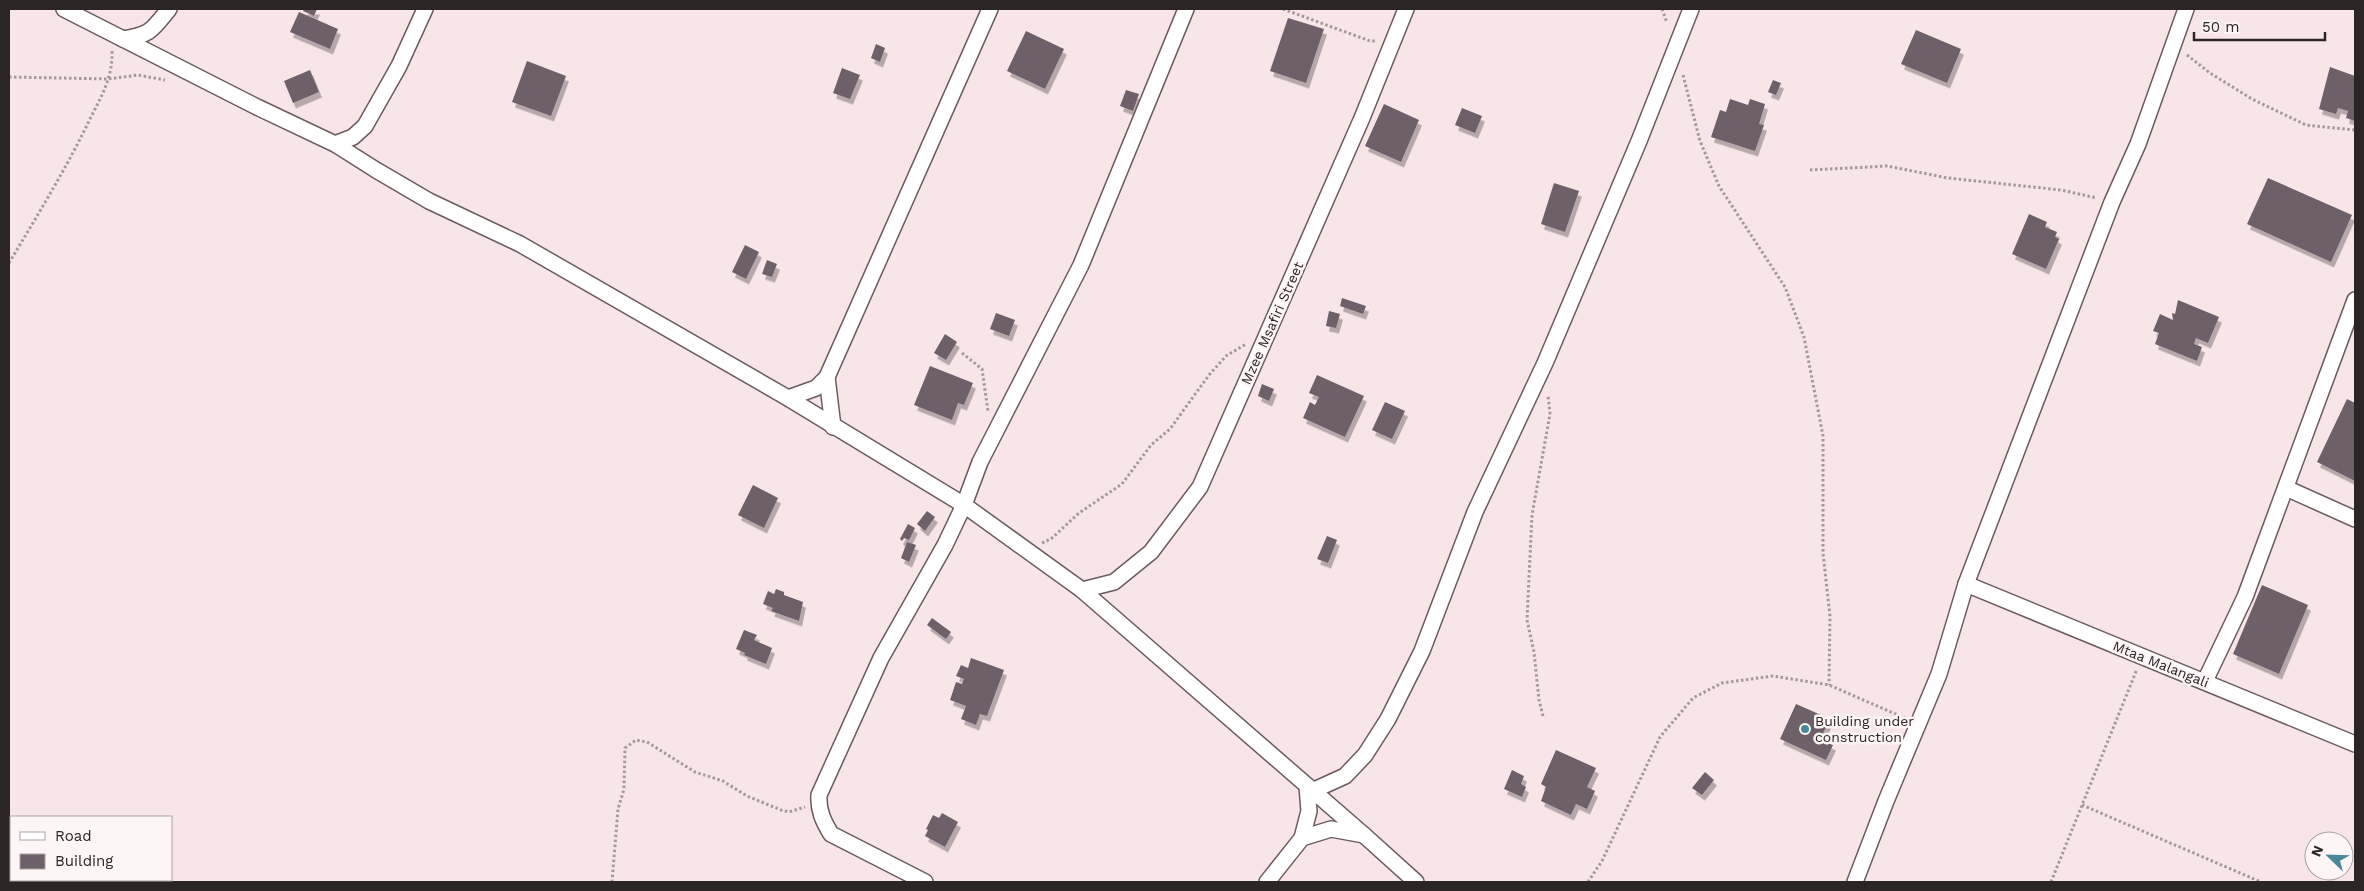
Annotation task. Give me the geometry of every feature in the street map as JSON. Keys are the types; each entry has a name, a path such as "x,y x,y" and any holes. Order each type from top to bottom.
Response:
{"street":[{"path":"64,9 198,78 335,144 429,201 520,244 788,398 833,428 964,505 1082,590 1366,836 1416,882"},
{"path":"117,36 143,36 153,28 169,9"},
{"path":"335,144 353,137 365,126 399,66 425,9"},
{"path":"788,398 816,388 827,377 990,9"},
{"path":"925,882 831,834 824,823 818,806 819,795 880,658 945,545 964,505 980,462 1081,265 1186,9"},
{"name":"Mzee Msafiri Street","path":"1082,590 1114,582 1151,552 1200,487 1362,118 1406,9"},
{"path":"1309,788 1345,776 1365,755 1388,719 1422,651 1475,512 1545,363 1639,141 1691,9"},
{"path":"1856,882 1939,674 1966,584 2112,202 2138,144 2186,9"},
{"path":"153,28 153,55"},
{"path":"2205,681 2244,597 2355,300"},
{"path":"827,377 833,428"},
{"path":"2286,488 2355,518"},
{"name":"Mtaa Malangali","path":"1966,584 2355,744"},
{"path":"1266,882 1302,838 1309,811 1309,788"},
{"path":"1302,838 1331,829 1366,836"}],"path":[{"path":"1283,9 1370,41 1392,42"},
{"path":"9,263 69,164 105,89 117,36"},
{"path":"2172,44 2210,73 2244,94 2306,126 2355,130"},
{"path":"1683,74 1700,141 1719,186 1785,286 1804,337 1823,436 1823,554 1830,616 1830,685"},
{"path":"9,77 108,79 138,76 181,81 198,78"},
{"path":"1810,170 1887,166 1948,178 2061,190 2112,202"},
{"path":"1025,549 1051,539 1079,513 1122,484 1151,445 1170,429 1209,375 1226,356 1270,329"},
{"path":"962,353 982,369 988,413 1000,425"},
{"path":"1543,716 1539,700 1534,652 1527,620 1532,515 1550,414 1545,363"},
{"path":"2051,882 2142,657"},
{"path":"1588,882 1602,861 1660,737 1693,698 1722,683 1773,676 1830,685 1896,713 1917,726"},
{"path":"612,882 618,809 624,789 626,748 636,740 647,742 695,772 723,781 747,796 780,810 796,811 819,795"},
{"path":"2082,805 2261,882"}],"building":[{"path":"304,9 317,9 314,16 303,11"},
{"path":"299,12 338,29 330,49 290,32"},
{"path":"1288,18 1324,29 1306,83 1270,71"},
{"path":"1916,30 1961,49 1947,83 1901,64"},
{"path":"1026,31 1064,49 1045,89 1007,71"},
{"path":"876,44 885,48 880,62 871,58"},
{"path":"527,61 566,76 551,116 512,102"},
{"path":"2330,67 2355,76 2355,121 2346,118 2348,111 2338,108 2336,114 2319,109"},
{"path":"842,68 860,75 850,99 833,93"},
{"path":"310,70 319,92 293,103 284,81"},
{"path":"1773,80 1781,83 1776,95 1768,92"},
{"path":"1126,90 1139,94 1133,111 1120,106"},
{"path":"1730,99 1748,105 1750,99 1765,104 1759,124 1764,125 1755,151 1711,137 1720,110 1726,112"},
{"path":"1384,104 1419,120 1401,162 1365,146"},
{"path":"1462,108 1482,116 1475,133 1455,125"},
{"path":"2268,178 2352,215 2331,262 2247,224"},
{"path":"1554,183 1579,191 1565,232 1541,224"},
{"path":"2029,214 2047,222 2045,227 2057,232 2055,237 2059,239 2046,269 2012,254"},
{"path":"745,245 759,252 746,279 732,272"},
{"path":"767,260 777,264 772,277 762,274"},
{"path":"1342,298 1366,306 1363,314 1340,306"},
{"path":"2178,300 2219,317 2208,343 2196,338 2194,344 2202,347 2197,361 2155,344 2159,333 2153,331 2160,314 2173,320 2172,313 2175,314"},
{"path":"1329,311 1340,314 1336,328 1326,326"},
{"path":"996,313 1015,320 1009,336 990,329"},
{"path":"945,334 957,342 946,360 934,353"},
{"path":"930,366 973,383 964,405 958,403 952,420 914,405"},
{"path":"1317,375 1364,396 1345,437 1303,418 1310,402 1315,405 1319,397 1309,393"},
{"path":"1262,384 1274,389 1269,401 1258,396"},
{"path":"2347,399 2355,403 2355,481 2317,462"},
{"path":"1385,402 1405,411 1392,439 1372,430"},
{"path":"753,485 778,498 764,528 738,515"},
{"path":"927,511 935,517 925,531 917,524"},
{"path":"908,524 915,528 909,540 904,538 902,541 900,539"},
{"path":"1327,536 1337,540 1328,563 1317,559"},
{"path":"907,542 916,545 909,562 901,558"},
{"path":"2262,585 2308,605 2279,674 2233,654"},
{"path":"776,589 784,592 784,595 803,602 799,621 771,611 773,608 763,604 768,591 774,594"},
{"path":"932,618 951,632 946,639 927,625"},
{"path":"744,630 757,635 754,640 772,648 766,664 744,655 745,653 736,649"},
{"path":"971,658 1004,670 987,716 980,714 976,725 961,719 966,706 950,700 956,682 962,684 964,679 956,676 961,665 968,668"},
{"name":"Building under construction","path":"1796,704 1830,719 1820,739 1833,745 1826,760 1780,739"},
{"path":"1556,750 1596,768 1587,787 1595,791 1587,809 1576,804 1571,815 1541,801 1546,787 1541,784"},
{"path":"1512,770 1524,776 1521,784 1526,787 1522,797 1504,789"},
{"path":"1705,772 1714,780 1702,795 1692,788"},
{"path":"942,813 958,822 945,847 925,836 928,830 926,829 933,815 939,818"}],"place":[{"name":"Building under construction","path":"1805,729"}]}
